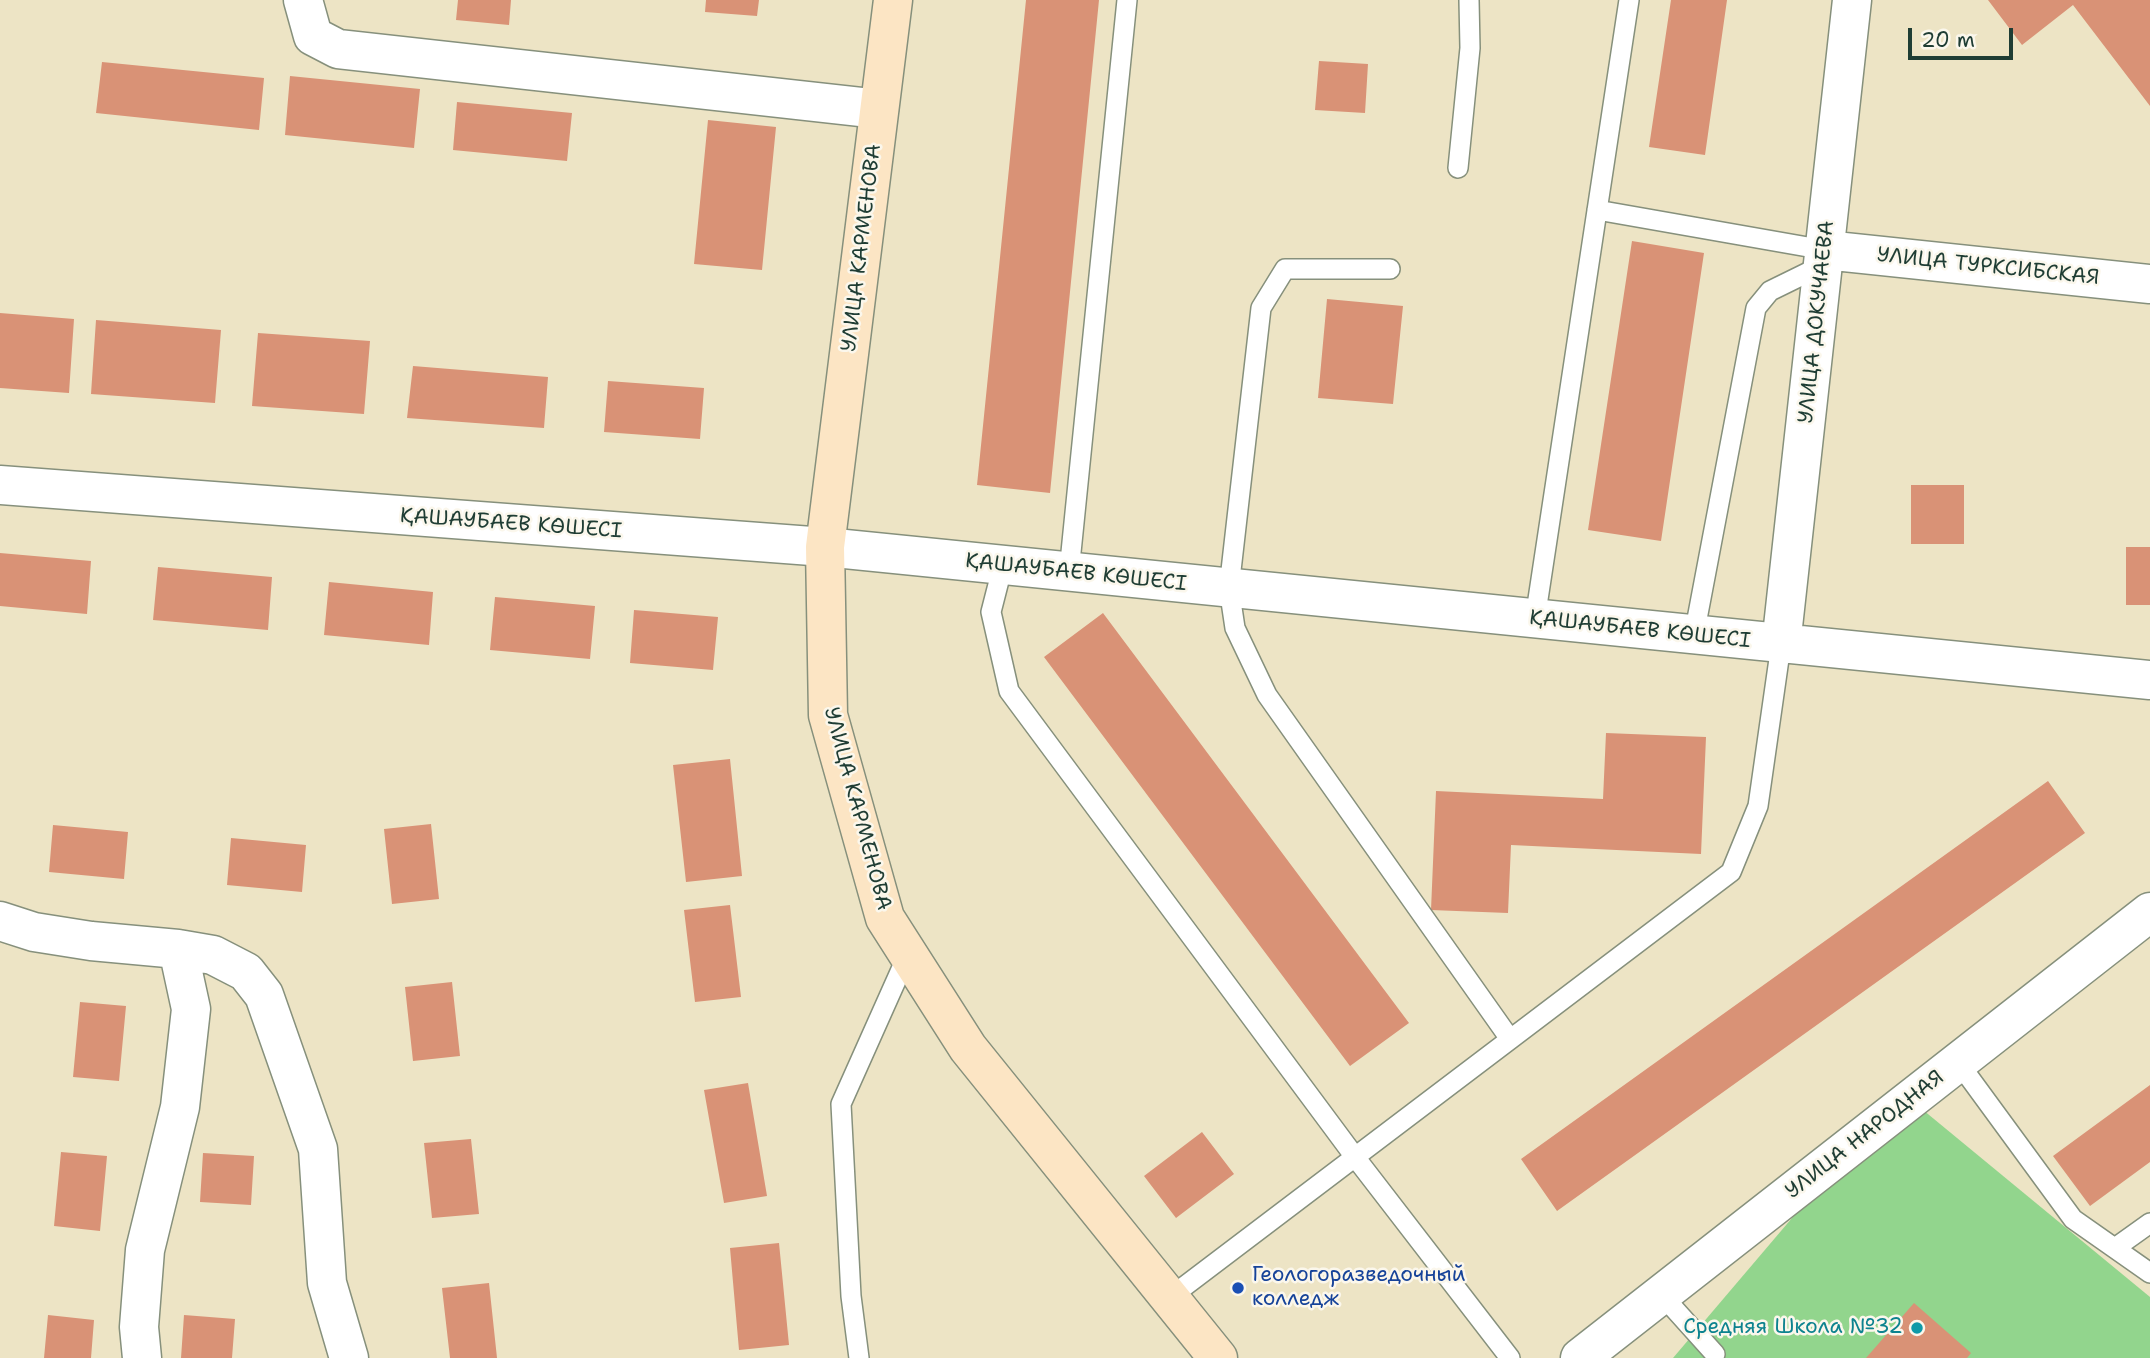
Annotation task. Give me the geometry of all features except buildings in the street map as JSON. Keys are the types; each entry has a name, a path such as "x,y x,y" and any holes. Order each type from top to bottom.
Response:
{"street":[{"path":"303,0 313,36 338,49 879,109"},
{"name":"УЛИЦА КАРМЕНОВА","path":"893,0 825,547 828,715 885,918 968,1048 1218,1358"},
{"name":"УЛИЦА ДОКУЧАЕВА","path":"1781,645 1853,0"},
{"name":"УЛИЦА ТУРКСИБСКАЯ","path":"1824,258 2150,284"},
{"name":"ҚАШАУБАЕВ КӨШЕСІ","path":"0,485 825,547 2150,680"},
{"name":"УЛИЦА НАРОДНАЯ","path":"1580,1358 2150,912"},
{"path":"0,921 34,932 69,938 213,955 246,972 264,995 318,1149 327,1283 349,1358"},
{"path":"142,1358 139,1327 145,1250 180,1107 191,1009 178,949"}],"lane":[{"path":"1069,572 1127,0"},
{"path":"1458,168 1470,48 1469,0"},
{"path":"1535,619 1629,0"},
{"path":"1597,210 1824,258"},
{"path":"1694,635 1756,308 1770,291 1824,258"},
{"path":"1391,269 1285,269 1261,308 1229,588 1236,628 1267,695 1510,1039"},
{"path":"1003,565 991,612 1009,691 1355,1157 1510,1358"},
{"path":"1170,1298 1731,872 1758,806 1781,645"},
{"path":"859,1358 851,1296 841,1104 908,954"},
{"path":"1958,1062 2073,1219 2150,1273"},
{"path":"2115,1248 2150,1223"},
{"path":"1661,1294 1714,1354"}],"green space":[{"path":"1900,1091 2150,1297 2150,1358 1673,1358"}],"place":[{"name":"Геологоразведочный колледж","path":"1238,1288"},
{"name":"Средняя Школа №32","path":"1917,1328"}]}
